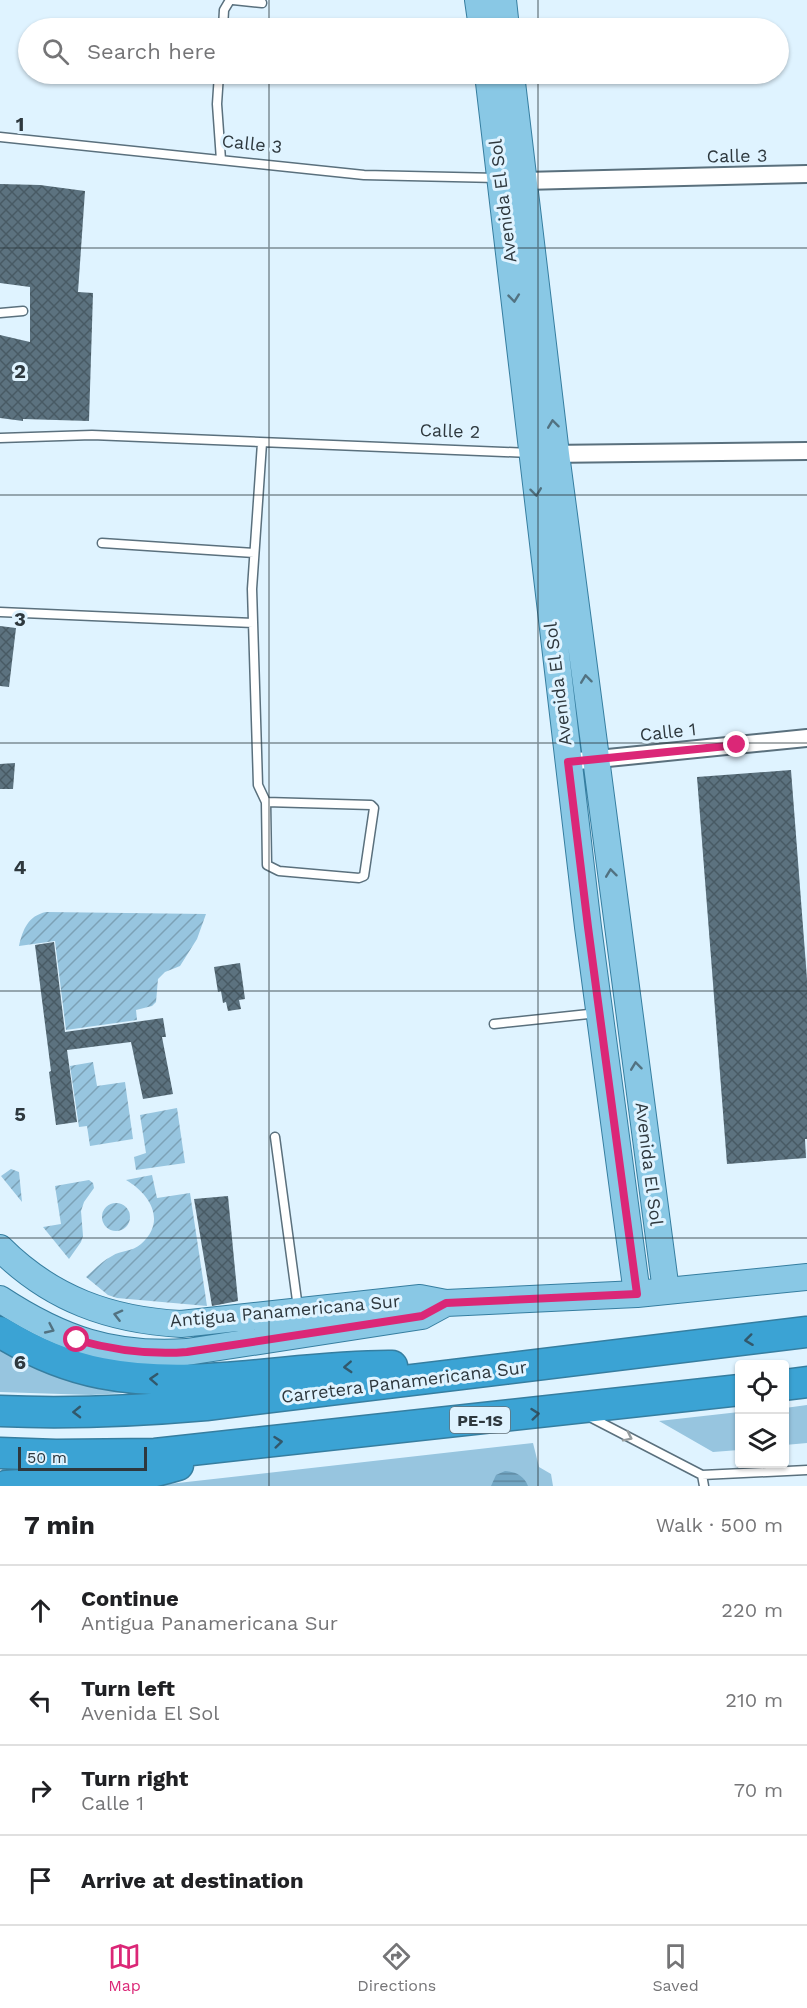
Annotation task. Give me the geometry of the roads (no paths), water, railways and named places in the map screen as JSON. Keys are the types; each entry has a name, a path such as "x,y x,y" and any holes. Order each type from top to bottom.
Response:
{"highway":[{"path":"0,1332 30,1349 67,1364 100,1373 145,1379 185,1380 382,1366 490,1371"},
{"name":"Carretera Panamericana Sur","path":"0,1411 60,1413 186,1407 807,1332"},
{"path":"789,1384 807,1382"},
{"name":"PE-1S","path":"0,1453 155,1454 735,1391"},
{"path":"6,1486 98,1481 139,1476 180,1465 220,1448"}],"main road":[{"path":"478,0 481,18"},
{"path":"503,0 505,18"},
{"name":"Avenida El Sol","path":"490,84 512,179 556,454 666,1291"},
{"name":"Avenida El Sol","path":"511,84 512,179 531,453 599,1012 637,1294"},
{"name":"Antigua Panamericana Sur","path":"0,1248 29,1273 61,1294 97,1310 150,1322 181,1324 420,1298 446,1303 637,1294 807,1277"},
{"name":"Antigua Panamericana Sur","path":"0,1299 48,1329 77,1340 98,1346 165,1354 422,1316 446,1303"}],"street":[{"name":"Calle 3","path":"512,179 807,174"},
{"name":"Calle 2","path":"531,453 807,451"},
{"name":"Calle 1","path":"568,762 807,738"}],"lane":[{"path":"224,18 224,10 231,0 262,3"},
{"path":"218,84 217,104 221,160"},
{"name":"Calle 3","path":"0,137 364,175 512,179"},
{"path":"0,313 23,311"},
{"name":"Calle 2","path":"0,438 92,435 531,453"},
{"path":"262,443 252,589 258,785 266,802 267,865 279,871 358,878 364,876 374,808 371,805 266,802"},
{"path":"102,543 254,553"},
{"path":"0,612 253,623"},
{"path":"494,1024 599,1012"},
{"path":"276,1137 299,1311"},
{"path":"577,1409 702,1475 807,1470"},
{"path":"702,1475 704,1486"}]}
